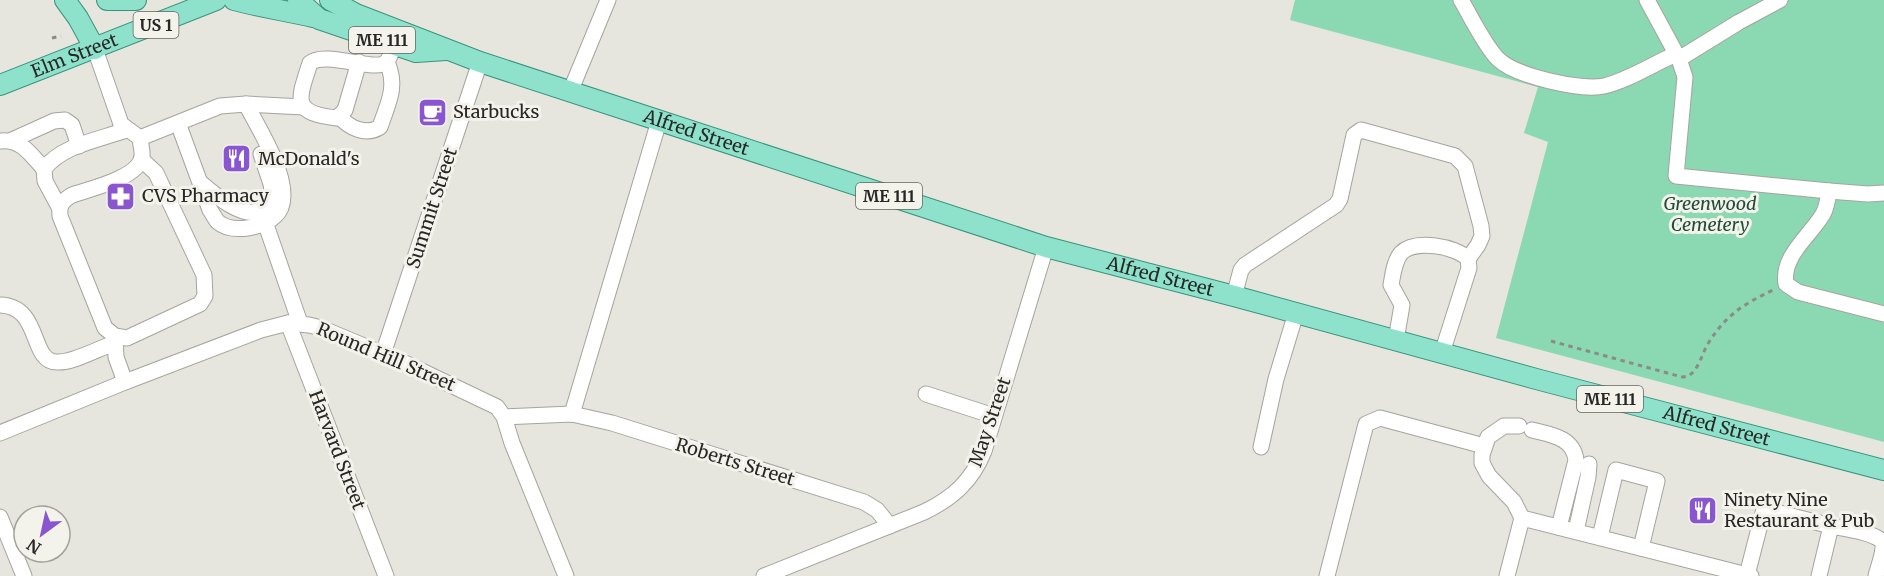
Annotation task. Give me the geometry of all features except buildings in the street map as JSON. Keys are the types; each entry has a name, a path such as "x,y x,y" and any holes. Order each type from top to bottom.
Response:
{"main road":[{"path":"65,0 95,49"},
{"path":"106,0 136,0"},
{"path":"234,0 319,18"},
{"name":"Alfred Street","path":"298,0 319,18 390,53 446,50"},
{"name":"Alfred Street","path":"330,0 356,14 480,62 1046,247 1884,470"},
{"name":"Elm Street","path":"0,85 95,49 206,2"}],"street":[{"path":"570,92 608,0"},
{"path":"1461,0 1497,58 1513,70 1537,78 1586,86 1603,86 1678,56 1780,0"},
{"path":"1647,0 1678,56 1685,77 1676,176 1829,191 1884,193"},
{"path":"59,207 63,200 72,195 130,173 139,165 142,156 133,134 121,124 95,49"},
{"path":"359,62 345,110 337,118 309,113 300,95 309,63 317,59 359,62 375,66 390,53"},
{"path":"339,116 352,127 362,130 374,131 380,127 394,83 390,53"},
{"name":"Summit Street","path":"383,354 480,62"},
{"path":"178,123 210,210 218,222 238,229 265,222 275,216 282,207 283,194 273,157 246,105"},
{"path":"44,169 51,159 65,151 178,123 220,106 304,107"},
{"path":"6,141 54,121 65,120 72,125 79,146"},
{"path":"572,414 659,121"},
{"path":"199,181 216,196 236,208 251,213 260,212 267,206 273,198 271,184 256,142 259,128"},
{"path":"1234,296 1241,270 1245,265 1336,205 1340,199 1354,135 1361,130 1455,156 1465,166 1481,226 1480,241 1468,259 1469,268 1442,352"},
{"path":"6,141 21,145 44,169 45,181 59,207 63,224 105,328 115,339 116,357 125,382"},
{"path":"0,304 11,305 25,316 42,354 48,360 56,363 65,362 115,339 128,338 200,304 206,296 204,275 156,173 141,159"},
{"path":"1829,191 1823,215 1803,240 1791,260 1785,274 1786,284 1798,292 1884,314"},
{"name":"Harvard Street","path":"265,222 294,323 386,576"},
{"path":"1396,340 1402,305 1391,285 1396,260 1404,250 1426,244 1459,251 1468,259"},
{"name":"May Street","path":"764,576 937,506 963,486 980,460 1046,247"},
{"path":"1260,447 1276,379 1296,313"},
{"path":"0,433 261,330 294,323"},
{"name":"Round Hill Street","path":"294,323 321,328 383,354 497,406 504,417"},
{"path":"926,394 994,416"},
{"name":"Roberts Street","path":"504,417 572,414 612,423 864,502 877,510 890,526"},
{"path":"504,417 566,576"},
{"path":"1327,576 1366,424 1380,418 1484,446"},
{"path":"1507,576 1522,518 1514,502 1493,482 1482,464 1484,446 1488,437 1496,431 1508,425 1554,441 1567,447 1580,463 1588,477 1576,531"},
{"path":"1580,463 1657,481 1641,548"},
{"path":"1559,527 1580,463"},
{"path":"1600,537 1616,470"},
{"path":"1522,518 1749,575 1764,509 1880,539 1883,542 1876,576"},
{"path":"0,517 24,576"},
{"path":"1819,576 1831,525"}],"path":[{"path":"59,43 54,38 61,36"},
{"path":"1551,341 1688,377 1695,370 1707,346 1727,318 1749,301 1786,284"}],"green space":[{"name":"Greenwood Cemetery","path":"1295,0 1884,0 1884,442 1496,338 1548,142 1524,133 1538,87 1290,20"}],"place":[{"name":"Starbucks","path":"432,112"},
{"name":"McDonald's","path":"237,159"},
{"name":"CVS Pharmacy","path":"121,196"},
{"name":"Ninety Nine Restaurant & Pub","path":"1703,510"}]}
